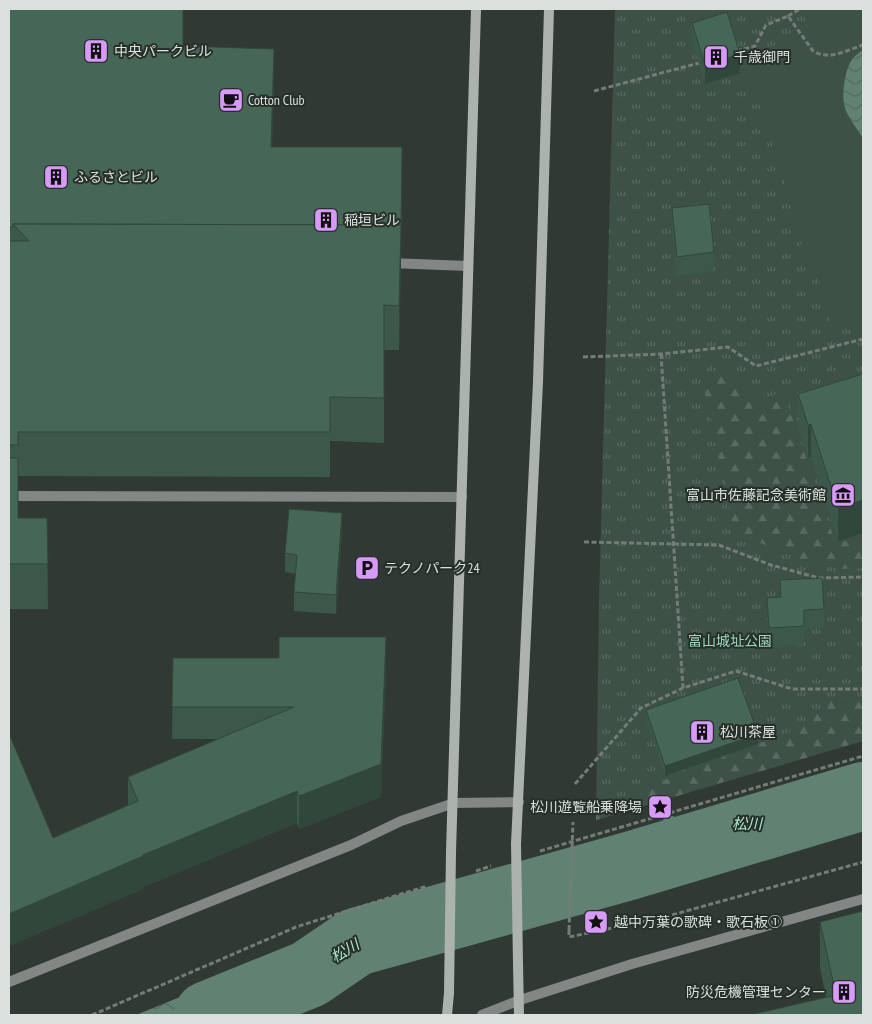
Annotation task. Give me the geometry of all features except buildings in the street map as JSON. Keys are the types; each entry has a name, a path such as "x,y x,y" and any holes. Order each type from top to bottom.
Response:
{"street":[{"path":"448,1015 451,852 454,804 476,9"},
{"path":"519,1015 516,844 538,382 549,9"},
{"path":"377,263 468,266"},
{"path":"9,496 462,497"},
{"path":"9,982 351,845 402,821 454,804 519,802"},
{"path":"482,1015 520,1000 632,964 863,900"}],"path":[{"path":"734,52 755,46 766,25 800,9"},
{"path":"788,16 813,51 818,54 833,55 863,45"},
{"path":"594,91 698,63"},
{"path":"583,356 661,354 728,347 756,366 863,339"},
{"path":"661,354 683,688"},
{"path":"584,542 719,545 771,565 818,578 863,577"},
{"path":"575,784 641,708 683,688 736,671 792,689 863,689"},
{"path":"600,834 863,756"},
{"path":"573,822 569,938 661,918 863,862"},
{"path":"92,1015 296,927 379,900"}],"green space":[{"name":"富山城址公園","path":"615,9 863,9 863,740 596,820 599,599"},
{"path":"849,9 863,9 863,322 833,330 816,271 808,273 800,245 804,242 752,81 733,87 730,76 741,72 736,57 780,44 789,36 824,17"},
{"path":"727,372 744,382 752,400 756,402 777,394 785,397 835,541 840,543 863,535 863,568 838,569 802,560 746,537 733,525 703,384 706,377"},
{"path":"838,696 863,698 863,741 596,820 596,813 665,780 789,732 818,712 828,701"}],"water":[{"path":"863,50 863,138 847,113 843,94 849,65"},
{"name":"松川","path":"863,765 863,818 701,863 595,901 597,856 670,832 663,819 666,814 688,821 696,813 733,801"},
{"name":"松川","path":"381,908 382,960 365,966 346,981 270,1015 136,1015 310,944 329,926"}],"waterway":[{"name":"松川","path":"208,1015 309,974 356,942 629,866 863,796"}],"place":[{"name":"中央パークビル","path":"96,51"},
{"name":"千歳御門","path":"716,57"},
{"name":"Cotton Club","path":"231,100"},
{"name":"ふるさとビル","path":"56,177"},
{"name":"稲垣ビル","path":"326,220"},
{"name":"富山市佐藤記念美術館","path":"843,495"},
{"name":"テクノパーク24","path":"367,568"},
{"name":"松川茶屋","path":"702,732"},
{"name":"松川遊覧船乗降場","path":"660,807"},
{"name":"越中万葉の歌碑・歌石板①","path":"596,922"},
{"name":"防災危機管理センター","path":"844,992"}]}
